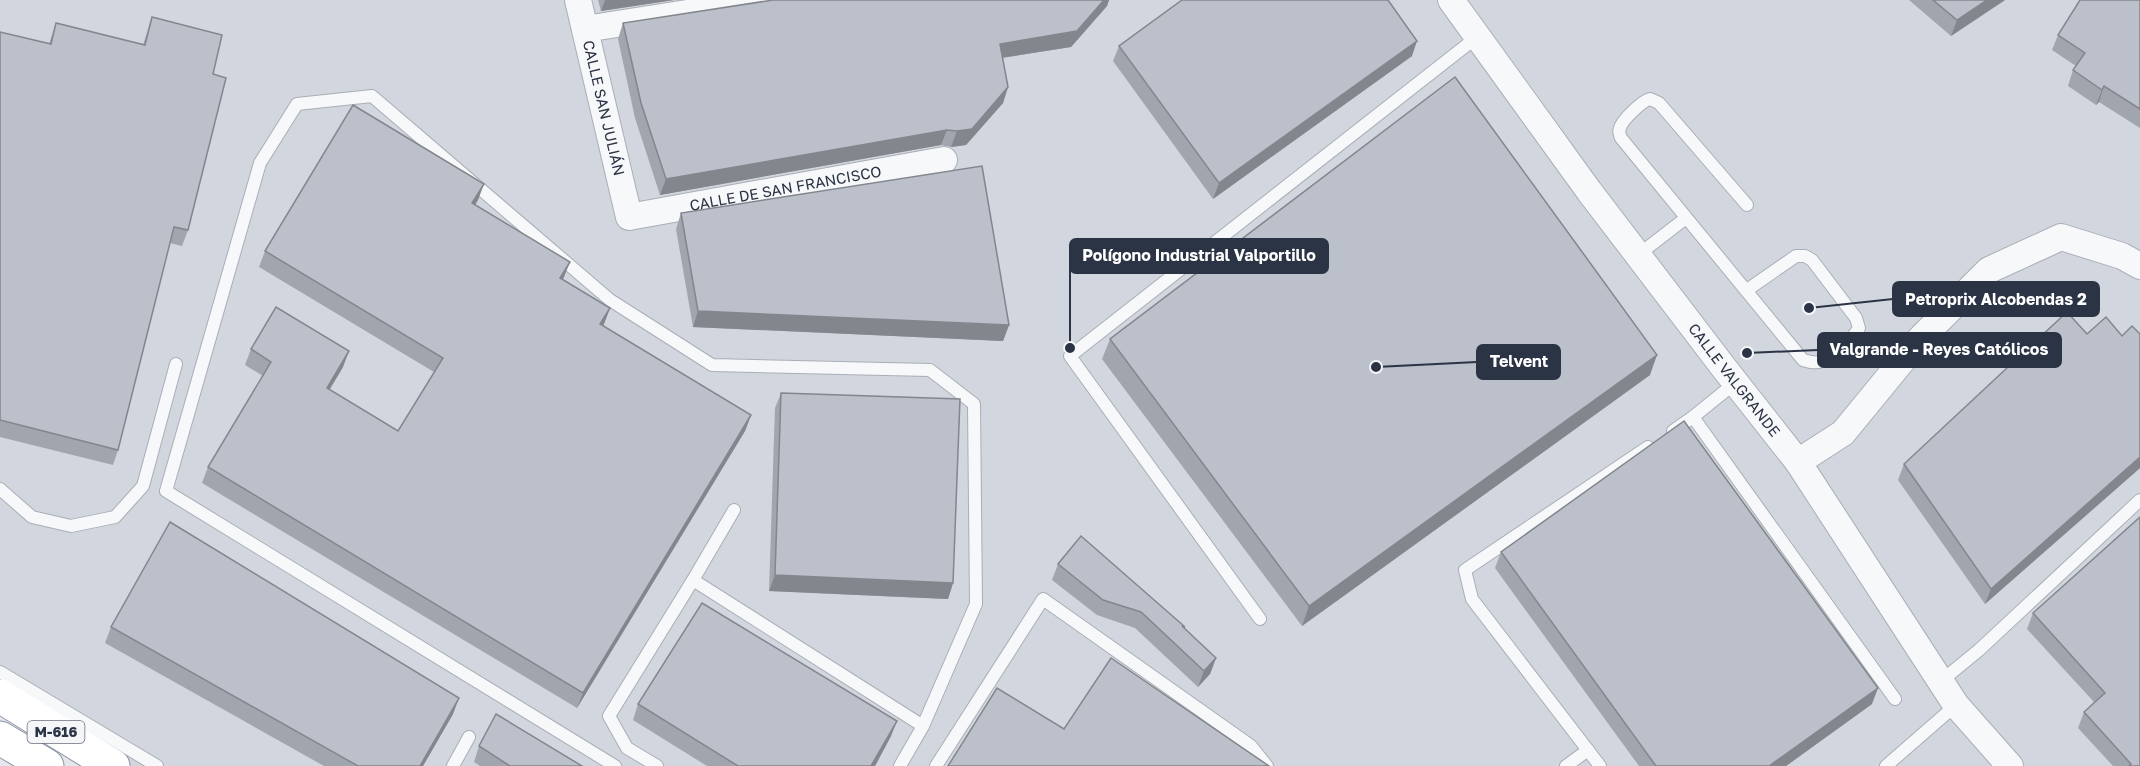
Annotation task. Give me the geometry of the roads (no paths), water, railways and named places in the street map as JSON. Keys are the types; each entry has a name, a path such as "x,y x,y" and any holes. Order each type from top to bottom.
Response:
{"highway":[{"name":"M-616","path":"0,696 112,766"},
{"name":"M-616","path":"0,738 47,766"}],"street":[{"name":"CALLE SAN JULIÁN","path":"578,0 629,217"},
{"path":"585,29 771,0"},
{"name":"CALLE VALGRANDE","path":"1450,0 1638,255 1797,462 1836,518 1956,705 2010,766"},
{"name":"CALLE DE SAN FRANCISCO","path":"629,217 944,160"},
{"path":"1797,462 1843,433 1920,339 1989,270 2061,237 2122,255 2140,266"}],"lane":[{"path":"1260,619 1070,356 1477,37"},
{"path":"615,766 166,491 260,163 297,104 372,96 610,300 712,365 930,370 974,404 976,604 923,726 900,766"},
{"path":"1747,205 1659,103 1650,99 1644,101 1620,125 1621,138 1803,360 1814,363 1823,361 1854,336 1859,328 1856,318 1812,260 1805,256 1796,256 1747,290"},
{"path":"1638,255 1686,218"},
{"path":"0,489 32,517 42,520 71,526 115,517 143,486 176,364"},
{"path":"1600,766 1472,599 1465,570 1693,417 1736,383"},
{"path":"1693,417 1895,699"},
{"path":"1940,682 1979,650 2140,500"},
{"path":"657,766 627,748 609,716 734,510"},
{"path":"693,580 923,726"},
{"path":"936,766 1043,599 1251,746 1268,766"},
{"path":"0,672 158,766"},
{"path":"1886,766 1956,705"},
{"path":"453,766 469,736"},
{"path":"1566,766 1588,750"}],"place":[{"name":"Petroprix Alcobendas 2","path":"1809,308"},
{"name":"Polígono Industrial Valportillo","path":"1070,348"},
{"name":"Valgrande - Reyes Católicos","path":"1747,353"},
{"name":"Telvent","path":"1376,367"}]}
